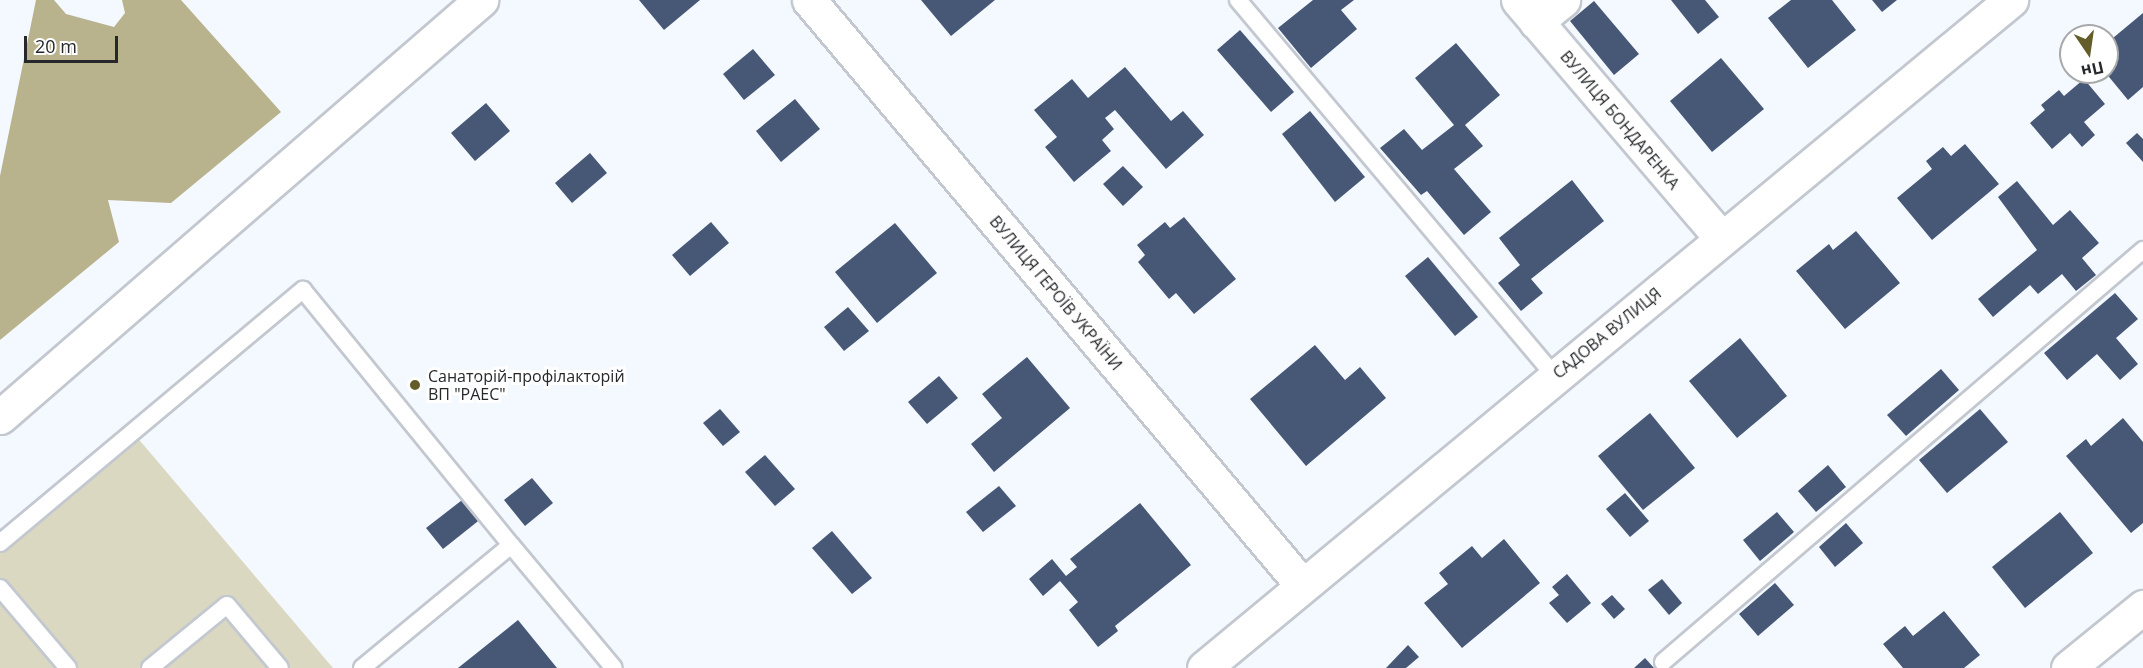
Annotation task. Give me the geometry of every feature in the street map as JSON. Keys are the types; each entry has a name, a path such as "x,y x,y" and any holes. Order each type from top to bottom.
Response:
{"street":[{"path":"0,417 481,0"},
{"name":"ВУЛИЦЯ ГЕРОЇВ УКРАЇНИ","path":"809,0 1303,586"},
{"path":"1527,11 1563,0"},
{"name":"САДОВА ВУЛИЦЯ","path":"1204,668 2011,0"},
{"name":"ВУЛИЦЯ БОНДАРЕНКА","path":"1527,11 1722,239"},
{"path":"2068,668 2143,607"}],"lane":[{"path":"1238,0 1555,376"},
{"path":"1663,662 2143,250"},
{"path":"0,543 303,290 614,668"},
{"path":"362,668 511,545"},
{"path":"0,588 68,668"},
{"path":"150,668 227,605 280,668"}],"shaded area":[{"path":"36,0 54,0 66,14 114,27 125,13 122,0 181,0 281,112 171,203 108,200 119,242 0,340 0,176"},
{"path":"130,429 333,668 0,668 0,540"}],"building":[{"path":"639,0 700,0 664,30"},
{"path":"921,0 995,0 951,36"},
{"path":"1313,0 1354,0 1341,10 1357,29 1311,68 1278,28"},
{"path":"1671,0 1705,0 1719,17 1698,34"},
{"path":"1791,0 1832,0 1856,30 1808,68 1768,18"},
{"path":"1872,0 1897,0 1882,12"},
{"path":"1594,1 1639,54 1614,75 1570,21"},
{"path":"2143,13 2143,87 2128,100 2115,84 2119,84 2119,33"},
{"path":"1240,30 1294,92 1271,112 1217,50"},
{"path":"1456,43 1500,95 1465,125 1483,146 1454,169 1491,212 1464,235 1427,191 1421,195 1380,148 1404,129 1422,150 1454,125 1415,78"},
{"path":"753,49 775,75 744,100 723,74"},
{"path":"1721,58 1764,109 1712,152 1670,101"},
{"path":"1125,67 1171,121 1183,111 1204,135 1166,169 1115,110 1105,118 1114,129 1102,140 1111,151 1074,182 1045,147 1057,137 1034,110 1072,79 1088,98"},
{"path":"2078,84 2088,84 2105,104 2084,122 2095,135 2082,147 2070,133 2052,149 2030,123 2045,110 2041,105 2059,90 2064,96"},
{"path":"795,99 820,129 781,162 756,131"},
{"path":"486,103 510,131 475,161 451,133"},
{"path":"1310,111 1365,177 1335,202 1282,134"},
{"path":"2137,133 2143,139 2143,162 2126,143"},
{"path":"1965,144 1999,184 1932,240 1897,198 1932,169 1926,161 1943,147 1951,156"},
{"path":"590,153 607,173 572,203 555,183"},
{"path":"1123,166 1143,187 1123,206 1103,184"},
{"path":"1572,180 1604,221 1531,279 1543,293 1521,311 1498,283 1520,265 1499,238"},
{"path":"2017,181 2053,225 2070,210 2099,243 2082,258 2096,275 2076,291 2062,274 2038,294 2030,285 1993,317 1978,299 2037,250 1998,197"},
{"path":"1184,217 1236,279 1194,314 1176,293 1169,299 1138,262 1145,255 1137,245 1165,222 1170,228"},
{"path":"711,222 729,243 690,276 672,255"},
{"path":"895,223 937,273 877,323 835,272"},
{"path":"1856,231 1900,283 1845,329 1796,271 1829,244 1833,250"},
{"path":"1428,257 1478,317 1455,336 1405,276"},
{"path":"2115,293 2138,319 2116,338 2138,364 2120,380 2097,354 2067,380 2044,353"},
{"path":"848,307 869,331 844,351 824,327"},
{"path":"1740,338 1787,396 1737,438 1689,381"},
{"path":"1315,345 1345,380 1360,367 1386,398 1306,466 1250,399"},
{"path":"1027,357 1070,408 994,472 971,444 1002,418 982,394"},
{"path":"1941,369 1959,390 1906,436 1887,415"},
{"path":"939,376 958,398 927,424 908,402"},
{"path":"720,409 740,432 723,446 703,423"},
{"path":"1980,409 2008,442 1947,493 1919,460"},
{"path":"1650,413 1695,468 1643,510 1598,456"},
{"path":"2123,418 2143,442 2143,523 2131,533 2066,456 2086,439 2091,446"},
{"path":"765,455 795,489 775,506 745,472"},
{"path":"1828,465 1846,487 1816,512 1798,491"},
{"path":"532,478 553,503 525,526 504,500"},
{"path":"999,486 1016,506 983,532 966,512"},
{"path":"1625,493 1649,521 1630,537 1606,509"},
{"path":"466,497 482,518 443,549 426,528"},
{"path":"1140,503 1191,565 1115,626 1118,631 1098,647 1069,610 1078,602 1060,581 1043,596 1029,579 1052,559 1066,576 1077,567 1070,559"},
{"path":"1777,512 1794,532 1760,561 1743,540"},
{"path":"2060,512 2093,553 2025,608 1992,567"},
{"path":"1846,523 1863,543 1835,567 1819,547"},
{"path":"832,531 872,578 852,594 812,548"},
{"path":"1504,539 1540,583 1462,648 1424,603 1448,584 1439,573 1472,546 1482,558"},
{"path":"1567,574 1591,603 1567,623 1549,603 1559,595 1552,587"},
{"path":"1662,579 1682,603 1669,615 1648,590"},
{"path":"1775,583 1794,605 1758,636 1739,614"},
{"path":"1612,595 1625,609 1614,619 1601,604"},
{"path":"1944,611 1980,655 1964,668 1903,668 1883,644 1905,626 1913,636"},
{"path":"518,620 557,668 458,668"},
{"path":"1408,645 1419,657 1406,668 1386,668"},
{"path":"1645,658 1654,668 1634,668"}],"place":[{"name":"Санаторій-профілакторій ВП \"РАЕС\"","path":"415,385"}]}
